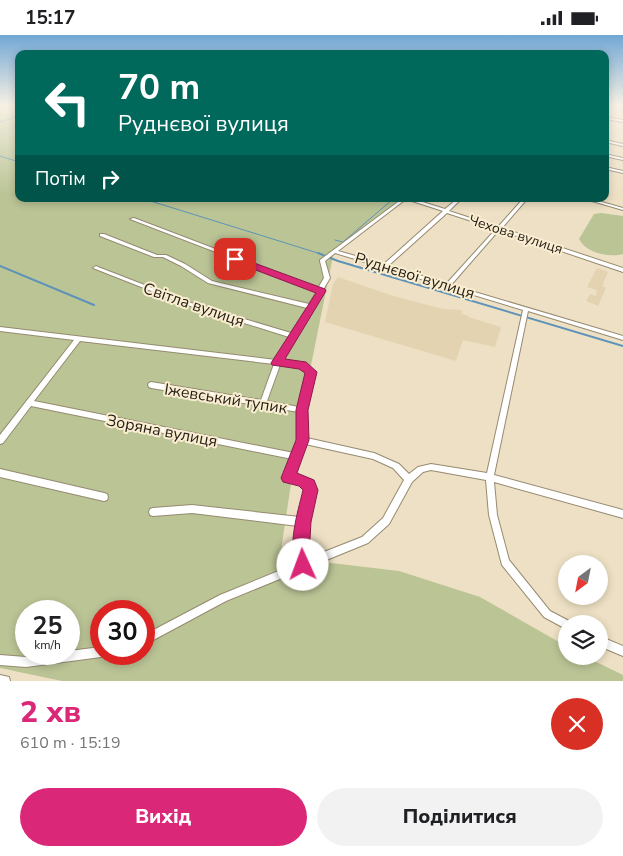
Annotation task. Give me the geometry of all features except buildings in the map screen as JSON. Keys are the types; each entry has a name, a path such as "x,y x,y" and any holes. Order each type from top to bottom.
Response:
{"street":[{"path":"609,142 623,145"},
{"path":"609,156 623,159"},
{"path":"609,169 623,173"},
{"path":"263,403 276,363 328,279 322,261 400,202"},
{"name":"Чехова вулиця","path":"419,202 623,270"},
{"path":"384,266 456,202"},
{"path":"448,285 522,202"},
{"path":"600,202 622,207"},
{"path":"132,219 321,291"},
{"path":"102,235 156,256 164,256 183,265 210,282 312,307"},
{"name":"Руднєвої вулиця","path":"332,252 448,285 525,312 623,338"},
{"name":"Світла вулиця","path":"96,268 189,304 294,336"},
{"path":"525,312 490,477 494,515 504,562 547,614 558,620"},
{"path":"0,329 302,365 311,372 302,410 303,440 288,478 302,480 309,484 310,490 303,522 301,555 303,565"},
{"path":"0,441 79,338"},
{"name":"Іжевський тупик","path":"151,385 302,410"},
{"name":"Зоряна вулиця","path":"29,403 296,457"},
{"path":"303,440 374,456 396,466 409,479"},
{"path":"155,634 223,598 365,540 386,521 409,479 421,469 431,467 490,477 623,514"},
{"path":"0,473 104,497"},
{"path":"153,513 192,509 303,522"},
{"path":"608,645 623,651"},
{"path":"0,660 26,662 90,654"},
{"path":"0,680 5,681"}],"shaded area":[{"path":"597,268 608,272 602,286 606,288 598,306 586,301 590,294 596,296 597,290 587,287"},
{"path":"338,277 393,296 443,309 461,310 462,314 468,317 501,327 495,347 463,340 456,361 325,322 333,284"}],"green space":[{"path":"0,135 15,135 15,202 400,202 334,251 302,410 280,557 399,571 480,597 558,641 558,665 602,665 623,675 623,681 62,681 0,668"},
{"path":"594,214 623,216 623,254 605,255 592,251 582,244 579,239"}],"waterway":[{"path":"0,156 15,161"},
{"path":"154,202 319,253"},
{"path":"335,240 343,242 390,202"},
{"path":"319,253 338,261 623,346"},
{"path":"0,266 94,305"}],"route":[{"path":"235,259 321,291 276,363 302,365 311,372 302,410 303,440 288,478 302,480 309,484 310,490 303,522 301,555 303,565"}]}
